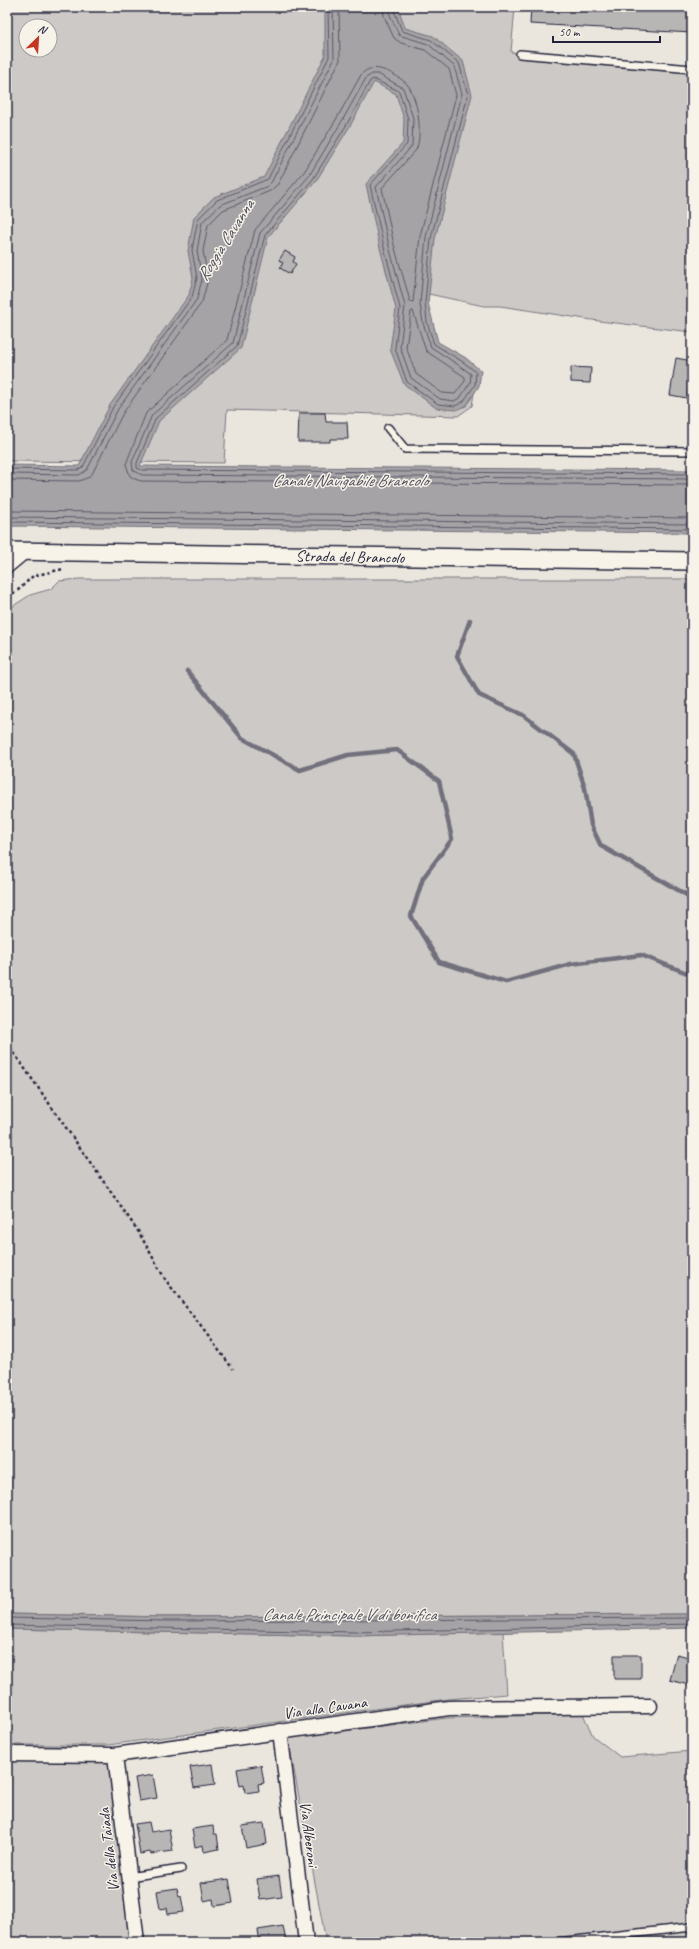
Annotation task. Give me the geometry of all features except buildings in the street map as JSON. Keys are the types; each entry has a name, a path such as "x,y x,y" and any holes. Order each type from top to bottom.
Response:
{"street":[{"name":"Strada del Brancolo","path":"11,555 692,561"},
{"name":"Via alla Cavana","path":"7,1754 115,1755 449,1708 650,1706"},
{"name":"Via Alberoni","path":"280,1731 306,1942"},
{"name":"Via della Taiada","path":"115,1755 128,1877 137,1942"}],"lane":[{"path":"520,54 692,69"},
{"path":"388,428 405,449 692,451"},
{"path":"128,1877 181,1869"},
{"path":"557,1942 692,1926"}],"path":[{"path":"7,1043 138,1231 165,1279 233,1369"}],"shaded area":[{"path":"7,7 515,7 511,52 558,59 692,69 692,332 599,321 500,306 484,306 424,293 420,329 474,393 472,406 458,416 227,410 224,463 7,461"},
{"path":"79,579 692,579 692,1614 169,1617 7,1614 7,610 30,595 51,589 59,581"},
{"path":"7,1629 354,1636 503,1632 507,1694 448,1699 108,1745 7,1745"},
{"path":"583,1714 593,1736 620,1757 692,1751 692,1942 326,1942 288,1738 447,1718"},
{"path":"7,1760 111,1760 133,1942 7,1942"}],"water":[{"name":"Canale Navigabile Brancolo","path":"325,7 398,7 405,28 433,36 463,61 472,95 435,239 428,303 438,342 466,358 481,371 479,386 466,406 456,410 436,408 404,384 390,349 396,309 380,248 366,184 403,143 404,119 396,94 374,82 350,126 316,181 268,237 241,348 159,421 140,466 692,470 692,533 7,526 7,465 79,466 110,405 189,295 193,278 188,251 194,217 214,197 264,177 325,56"},
{"path":"7,1614 169,1617 692,1614 692,1628 354,1636 7,1629"}],"waterway":[{"name":"Roggia Cavanna","path":"470,620 457,656 479,695 523,715 574,754 585,788 591,825 601,846 692,898"},
{"path":"187,671 242,738 300,770 348,755 397,750 439,781 452,839 423,878 411,916 439,962 506,982 571,964 641,955 692,975"}],"water label":[{"name":"Canale Principale V di bonifica","path":"349,1614"}]}
